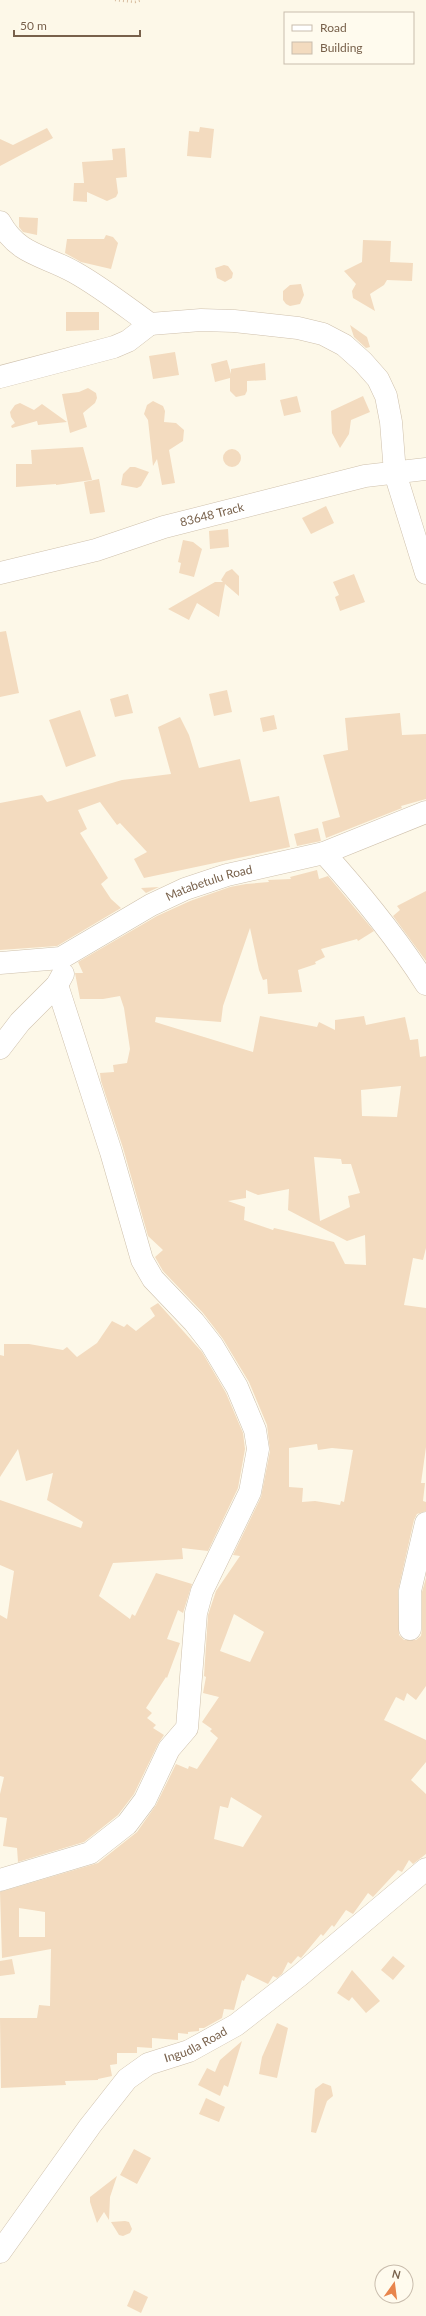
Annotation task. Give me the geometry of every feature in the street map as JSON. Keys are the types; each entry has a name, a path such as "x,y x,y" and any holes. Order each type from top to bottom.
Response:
{"street":[{"path":"0,222 8,237 18,245 73,272 120,301 150,324"},
{"path":"0,377 114,347 128,341 150,324 202,320 263,323 298,328 323,334 344,345 373,373 386,396 391,422 395,472 426,573"},
{"name":"83648 Track","path":"0,573 96,550 164,527 215,513 365,476 426,469"},
{"name":"Matabetulu Road","path":"0,962 61,958 150,905 185,889 227,875 324,853 426,812"},
{"path":"324,853 363,896 426,984"},
{"path":"0,1048 20,1022 57,985 64,970 61,958"},
{"path":"0,1880 90,1853 127,1824 145,1800 169,1749 187,1728 196,1613 202,1591 250,1492 258,1449 256,1430 237,1387 212,1345 194,1322 153,1279 142,1260 111,1152 57,985"},
{"path":"410,1629 410,1591 426,1523"},
{"name":"Ingudla Road","path":"0,2252 99,2113 127,2079 148,2064 189,2051 236,2025 299,1976 426,1869"}],"path":[{"path":"115,0 135,2 142,0"}],"building":[{"path":"200,127 214,129 211,158 187,156 189,131 199,132"},
{"path":"47,128 53,138 0,166 0,139 13,145"},
{"path":"125,148 127,177 116,178 118,193 116,197 107,201 87,192 87,202 73,201 74,183 84,183 82,162 113,160 112,149"},
{"path":"19,217 38,218 37,235 23,232 19,227"},
{"path":"106,235 113,237 118,243 111,269 81,262 65,253 67,239 104,239"},
{"path":"363,240 391,241 390,262 413,263 412,281 387,280 384,285 370,294 375,311 353,298 352,291 356,284 344,271 362,262"},
{"path":"224,265 228,266 233,273 232,278 225,282 217,278 215,268"},
{"path":"301,284 304,295 300,304 290,306 286,304 283,300 283,291 290,285"},
{"path":"66,312 99,312 99,330 66,331"},
{"path":"350,325 367,337 370,347 366,348 354,337"},
{"path":"175,352 179,375 153,379 149,356"},
{"path":"227,360 231,374 231,369 265,363 266,380 247,381 247,391 245,395 236,397 230,391 230,378 215,382 211,364"},
{"path":"88,388 96,393 97,398 95,403 83,413 87,427 70,433 62,394 79,392"},
{"path":"297,396 301,412 284,416 280,400"},
{"path":"363,396 370,412 351,420 349,434 340,448 332,433 331,411"},
{"path":"153,401 163,406 165,411 164,422 176,423 184,430 183,441 169,450 175,483 162,485 157,459 153,466 148,420 144,414 147,405"},
{"path":"20,403 34,410 42,404 67,422 38,425 37,421 12,428 11,426 15,423 10,412 15,405"},
{"path":"83,447 92,480 56,485 16,487 16,464 32,464 31,450"},
{"path":"232,449 238,452 241,458 238,464 232,467 226,464 223,458 226,452"},
{"path":"130,467 135,467 149,472 141,486 137,488 121,485 123,474"},
{"path":"99,479 105,512 90,514 84,482"},
{"path":"326,506 334,523 311,534 302,518"},
{"path":"228,529 229,547 210,549 209,531"},
{"path":"183,540 193,542 202,549 194,577 179,573 181,563 178,562"},
{"path":"232,569 239,576 239,596 225,584 219,617 197,603 189,620 168,609 215,582 223,582 221,580 226,572"},
{"path":"354,574 365,602 340,611 335,597 339,595 333,582"},
{"path":"6,631 19,693 0,697 0,632"},
{"path":"227,690 232,712 214,716 209,694"},
{"path":"128,694 133,713 115,717 110,699"},
{"path":"80,710 96,756 66,767 49,720"},
{"path":"400,713 402,735 426,734 426,799 401,806 402,808 326,838 322,822 340,817 323,755 348,750 345,718"},
{"path":"274,715 277,729 263,732 260,718"},
{"path":"180,717 189,735 199,768 240,759 250,802 279,796 290,847 144,878 134,859 147,852 120,823 117,825 100,802 78,810 87,829 80,833 108,878 101,884 111,899 121,908 57,946 0,950 0,803 42,795 47,802 122,780 171,774 158,727"},
{"path":"318,828 321,841 297,846 294,834"},
{"path":"317,870 319,879 328,876 374,931 358,941 357,939 321,949 325,957 315,962 316,964 298,970 302,992 268,994 267,979 263,980 259,970 250,928 223,1006 221,1022 156,1017 155,1022 253,1052 260,1016 317,1027 319,1022 335,1030 335,1020 364,1016 366,1025 405,1017 410,1040 418,1039 420,1057 426,1056 426,1248 423,1260 413,1258 404,1305 426,1308 426,1447 421,1483 425,1483 423,1501 426,1502 426,1511 417,1514 414,1520 398,1591 399,1635 404,1640 416,1640 421,1636 422,1592 426,1578 426,1686 416,1700 407,1693 404,1701 396,1697 384,1720 426,1740 426,1762 411,1780 426,1794 426,1854 413,1864 409,1860 402,1872 398,1870 373,1897 368,1893 353,1914 346,1910 334,1927 332,1925 323,1936 321,1934 301,1958 298,1956 291,1964 288,1962 282,1974 277,1978 273,1976 268,1984 247,1974 244,1981 242,1980 234,2010 224,2009 222,2018 204,2028 199,2028 199,2031 188,2032 188,2034 178,2033 178,2040 152,2038 152,2048 137,2047 137,2053 117,2053 117,2064 110,2065 112,2076 98,2080 65,2081 66,2085 1,2088 0,2018 37,2018 39,2005 50,2006 51,1949 2,1958 0,1892 98,1863 137,1832 156,1805 176,1764 188,1769 189,1766 197,1769 218,1738 210,1731 212,1729 202,1722 219,1697 203,1693 206,1677 204,1676 208,1615 216,1591 240,1556 233,1555 261,1497 270,1451 267,1425 249,1382 223,1339 203,1313 163,1271 155,1257 163,1250 148,1236 123,1148 101,1081 100,1073 114,1072 113,1065 127,1063 130,1049 124,1008 120,996 103,999 80,999 75,973 83,973 78,962 157,916 190,901 230,887 269,882 268,880 291,879 290,877","holes":["401,1086 397,1117 362,1116 361,1090","314,1157 341,1159 342,1164 351,1164 360,1193 348,1196 350,1207 320,1221","289,1189 288,1210 347,1241 365,1235 366,1265 345,1264 334,1242 274,1228 273,1230 244,1220 245,1207 228,1201 246,1198 246,1190 258,1195","317,1444 318,1450 332,1448 353,1450 344,1502 341,1501 340,1505 315,1501 302,1502 303,1488 289,1487 289,1448","234,1614 264,1632 250,1662 220,1651","231,1797 262,1816 243,1847 214,1839 220,1806 228,1808","19,1908 45,1912 45,1937 19,1937"]},
{"path":"159,887 146,893 141,888"},
{"path":"426,891 426,961 393,916 400,910 397,906"},
{"path":"158,1303 202,1352 226,1393 243,1433 245,1449 238,1488 208,1551 182,1548 183,1559 113,1563 99,1596 130,1619 132,1614 135,1616 156,1573 192,1584 183,1613 178,1610 167,1639 180,1643 167,1678 166,1677 146,1708 152,1713 147,1718 156,1725 153,1728 164,1735 158,1744 134,1794 118,1815 84,1842 18,1862 17,1848 3,1846 7,1818 0,1817 0,1794 4,1777 0,1776 0,1615 7,1619 14,1571 0,1565 0,1500 81,1528 83,1522 47,1500 53,1473 26,1481 18,1449 0,1477 0,1355 4,1356 4,1344 29,1344 63,1350 67,1347 77,1357 97,1343 112,1321 124,1327 127,1324 136,1331 155,1316 150,1308"},
{"path":"393,1956 405,1966 393,1980 381,1970"},
{"path":"12,1959 15,1974 0,1976 0,1961"},
{"path":"352,1970 380,2001 366,2013 352,1997 349,2001 337,1993"},
{"path":"277,2023 288,2028 277,2078 259,2074 262,2057"},
{"path":"242,2041 228,2087 224,2085 220,2096 198,2085 207,2068 215,2072 220,2060"},
{"path":"323,2083 331,2086 333,2096 327,2101 316,2133 311,2132 315,2089"},
{"path":"206,2098 225,2107 219,2122 199,2114"},
{"path":"134,2149 151,2158 137,2184 120,2175"},
{"path":"117,2176 110,2197 109,2220 104,2212 97,2223 90,2202 90,2197"},
{"path":"111,2222 129,2222 132,2229 130,2233 123,2236 119,2235"},
{"path":"134,2290 148,2297 141,2313 127,2306"}]}
